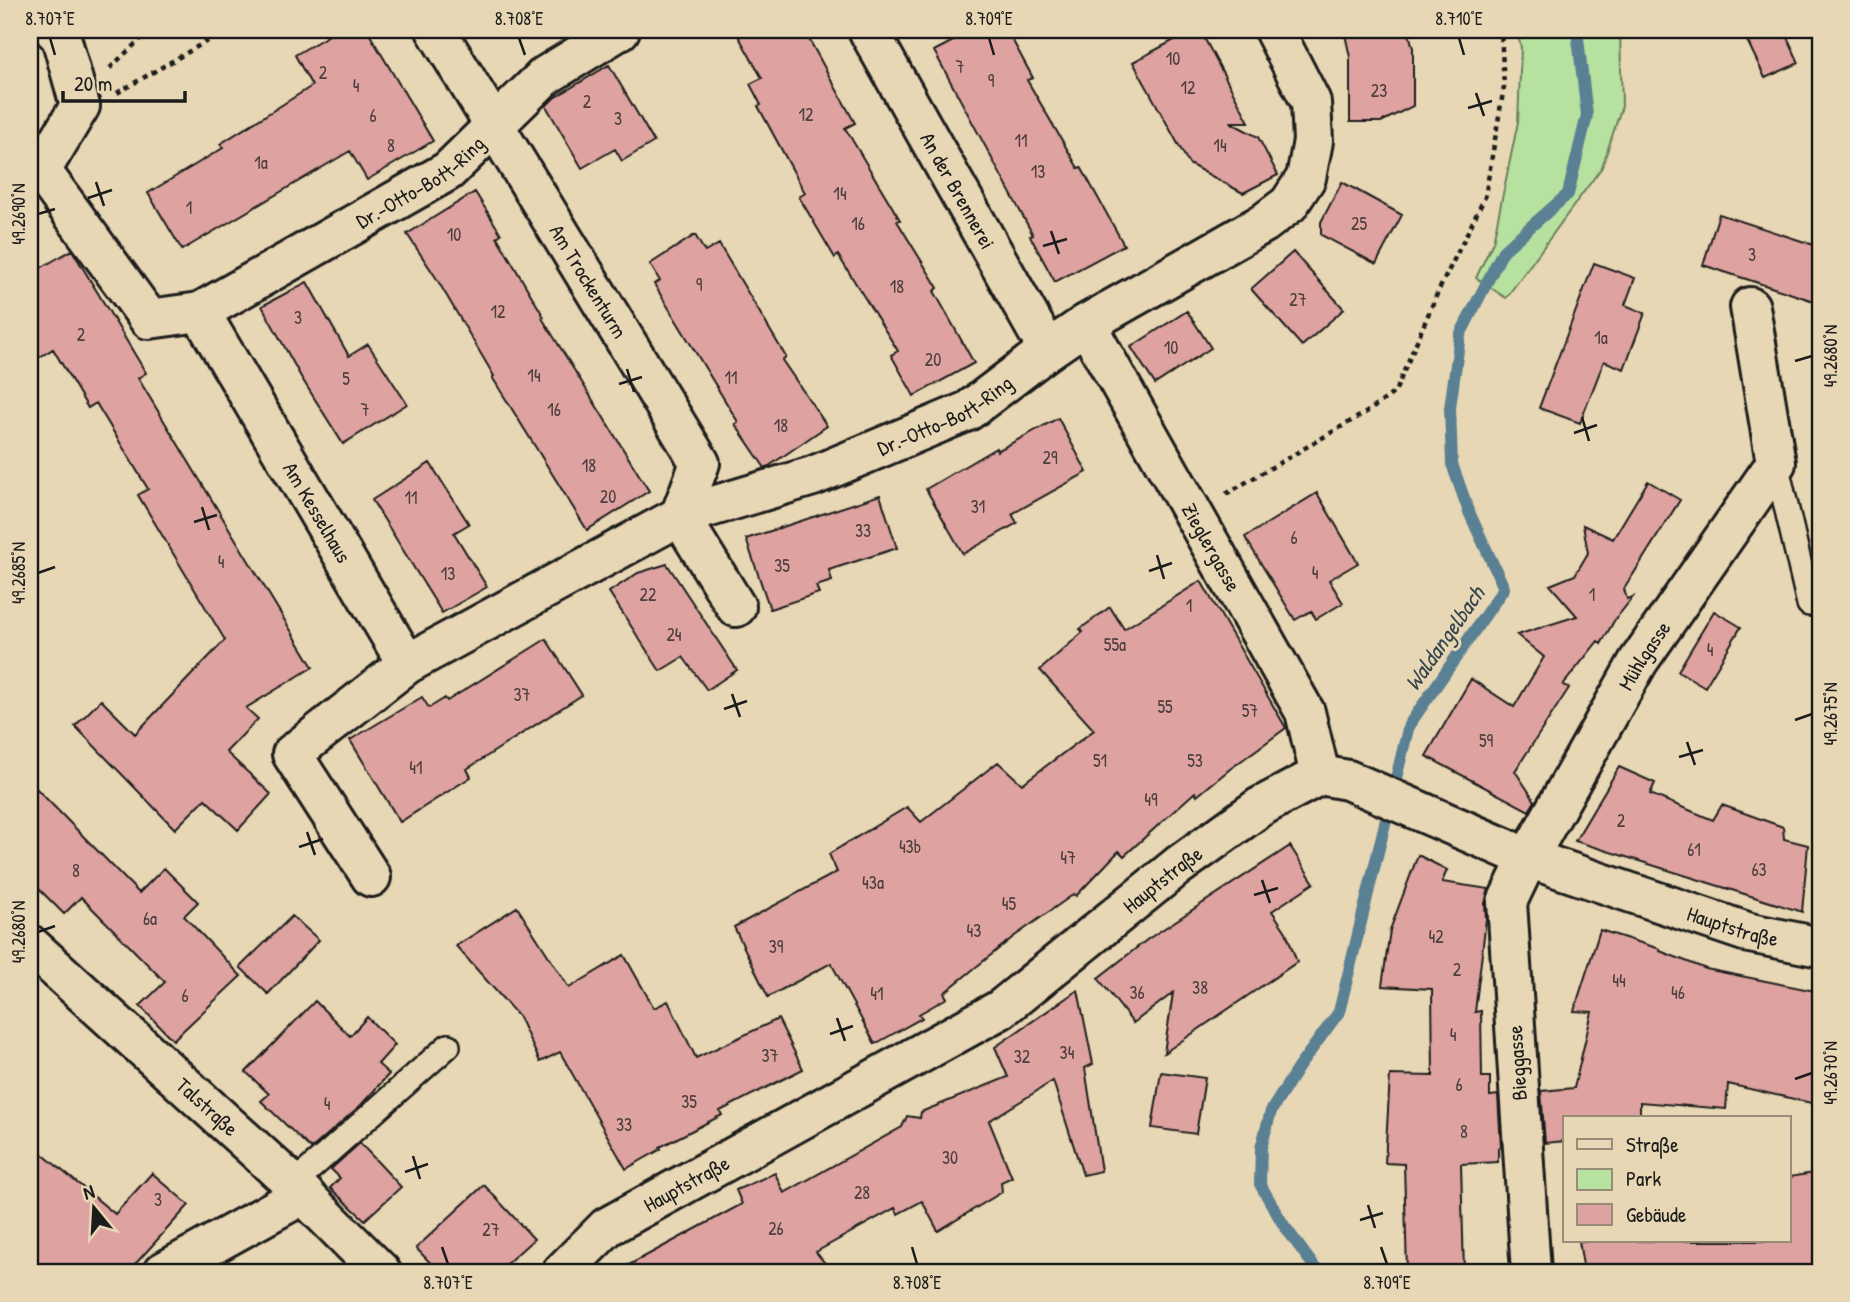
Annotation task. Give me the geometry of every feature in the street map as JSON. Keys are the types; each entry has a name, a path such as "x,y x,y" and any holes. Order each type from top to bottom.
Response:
{"street":[{"path":"54,30 61,37 80,106 35,174 149,319 200,312"},
{"name":"Am Trockenturm","path":"436,30 700,463 680,516"},
{"name":"Dr.-Otto-Bott-Ring","path":"200,312 448,172 492,125 545,76 620,30"},
{"name":"An der Brennerei","path":"868,30 1048,350"},
{"name":"Dr.-Otto-Bott-Ring","path":"407,664 680,516 813,476 968,411 1086,324 1264,223 1289,204 1306,178 1313,141 1311,102 1274,30"},
{"path":"1749,307 1776,463"},
{"name":"Am Kesselhaus","path":"200,312 407,664"},
{"name":"Zieglergasse","path":"1086,324 1306,712 1334,778"},
{"name":"Mühlgasse","path":"1528,858 1638,662 1776,463"},
{"path":"680,516 736,607"},
{"path":"371,877 292,754 407,664"},
{"name":"Hauptstraße","path":"562,1272 607,1227 1001,1009 1179,865 1260,807 1334,778 1431,815 1528,858 1750,933 1820,947"},
{"name":"Bieggasse","path":"1528,858 1507,902 1531,1272"},
{"name":"Talstraße","path":"30,945 298,1189 381,1272"},
{"path":"163,1272 298,1189"}],"lane":[{"path":"1776,463 1809,604"},
{"path":"298,1189 448,1046"}],"path":[{"path":"122,91 226,30"},
{"path":"1193,515 1370,410 1395,392 1437,294 1486,197 1504,87 1501,30"}],"green space":[{"path":"1517,30 1620,30 1622,106 1602,167 1506,298 1476,278 1493,242 1518,122 1521,48"}],"building":[{"path":"338,30 367,30 433,141 367,180 350,151 182,250 148,193 223,148 220,144 312,86 295,55"},
{"path":"735,30 804,30 855,123 845,128 938,288 934,291 974,363 914,396 891,355 898,351 838,255 835,258 799,197 805,193 758,106 761,105 750,84 762,78"},
{"path":"974,30 1007,30 1033,78 1027,80 1078,168 1081,167 1124,245 1055,282 1030,236 1033,235 934,51"},
{"path":"1193,30 1200,30 1249,122 1230,122 1258,137 1278,175 1243,193 1189,164 1133,62"},
{"path":"1344,30 1408,30 1413,48 1413,106 1381,122 1350,122 1350,57"},
{"path":"1742,30 1784,30 1799,63 1765,78"},
{"path":"609,65 654,142 622,161 615,149 582,168 546,106 554,98"},
{"path":"1342,182 1402,215 1376,264 1321,235 1321,222"},
{"path":"475,192 501,234 497,237 544,317 542,318 649,491 587,530 492,377 494,376 435,276 407,234"},
{"path":"1719,214 1820,247 1820,303 1703,265"},
{"path":"695,235 705,252 719,244 786,357 782,360 827,426 765,468 735,424 738,422 654,284 660,281 650,264"},
{"path":"72,250 146,373 138,378 313,667 246,708 258,719 226,752 271,794 238,830 205,799 175,829 75,726 101,700 135,734 225,640 138,495 148,489 96,403 88,408 53,349 30,363 30,274"},
{"path":"1293,252 1344,309 1302,346 1251,289"},
{"path":"1594,263 1635,278 1625,305 1645,313 1624,369 1604,361 1580,423 1539,408"},
{"path":"307,282 349,356 368,344 407,404 343,444 301,377 262,306"},
{"path":"1187,311 1211,348 1155,384 1131,347"},
{"path":"1058,418 1087,472 1012,514 1017,523 963,554 926,489 996,448 997,451"},
{"path":"430,463 469,524 454,533 487,587 442,613 372,500"},
{"path":"1648,481 1680,500 1624,589 1627,599 1633,597 1614,621 1601,644 1598,641 1563,685 1569,688 1515,771 1535,801 1529,811 1426,756 1471,679 1514,707 1544,657 1517,635 1577,616 1550,585 1575,575 1588,553 1583,525 1613,539"},
{"path":"1317,493 1358,563 1329,580 1343,603 1316,619 1311,611 1295,620 1245,537"},
{"path":"880,495 897,548 829,570 832,581 816,586 819,593 770,609 746,539"},
{"path":"667,564 737,670 707,690 683,657 660,671 609,592 638,573"},
{"path":"1201,581 1286,728 1197,796 1195,792 1124,856 1119,851 1076,896 1074,894 1012,938 944,993 947,998 919,1014 922,1018 875,1044 831,963 768,997 734,927 837,872 829,854 907,807 921,822 998,762 1022,784 1094,730 1040,670 1083,632 1080,629 1110,607 1124,629"},
{"path":"1714,611 1741,627 1705,687 1678,671"},
{"path":"546,639 582,695 467,769 471,777 400,822 350,740 422,697 429,708 445,698 447,701"},
{"path":"1619,767 1655,783 1650,794 1713,820 1722,805 1783,827 1784,839 1808,845 1802,912 1575,841"},
{"path":"30,782 139,893 164,868 198,902 184,916 241,976 173,1040 140,1006 165,982 81,897 64,914 30,880"},
{"path":"1290,846 1314,883 1272,911 1286,932 1297,962 1164,1053 1173,993 1133,1023 1098,978 1148,939"},
{"path":"1418,855 1447,870 1442,882 1489,889 1485,903 1486,919 1475,1012 1481,1011 1482,1077 1490,1077 1490,1096 1498,1095 1501,1147 1498,1148 1498,1162 1461,1164 1464,1272 1407,1272 1404,1164 1385,1163 1390,1075 1433,1076 1432,989 1382,986 1390,930"},
{"path":"517,907 569,988 624,955 654,1008 668,1001 696,1058 778,1019 803,1069 720,1111 722,1115 660,1147 661,1149 626,1169 560,1052 540,1062 519,1017 456,946"},
{"path":"292,916 319,940 268,994 240,967"},
{"path":"1600,930 1660,949 1706,969 1820,992 1820,1105 1728,1084 1726,1109 1640,1102 1640,1116 1563,1116 1563,1141 1545,1143 1541,1091 1574,1088 1592,1012 1574,1011"},
{"path":"1078,990 1093,1064 1085,1068 1101,1171 1083,1175 1053,1081 989,1121 1012,1177 1001,1182 1002,1192 938,1231 922,1201 898,1214 895,1208 816,1252 832,1272 616,1272 742,1204 736,1190 775,1173 784,1193 902,1127 907,1116 920,1118 921,1112 1008,1077 995,1047"},
{"path":"315,1001 350,1036 367,1017 395,1045 378,1064 389,1074 361,1105 311,1149 261,1101 269,1094 246,1072"},
{"path":"1161,1072 1205,1078 1196,1134 1152,1128"},
{"path":"360,1143 401,1187 365,1220 330,1188 340,1178 331,1169"},
{"path":"30,1144 115,1214 152,1173 189,1205 128,1272 30,1272"},
{"path":"1820,1172 1820,1265 1769,1272 1584,1272 1579,1242 1790,1242 1790,1177"},
{"path":"484,1185 534,1239 497,1272 439,1272 416,1248"}],"waterway":[{"name":"Waldangelbach","path":"1318,1272 1283,1224 1260,1184 1261,1148 1271,1111 1339,1012 1409,725 1504,588 1469,512 1452,464 1450,408 1460,335 1503,251 1568,194 1587,115 1577,30"}]}
